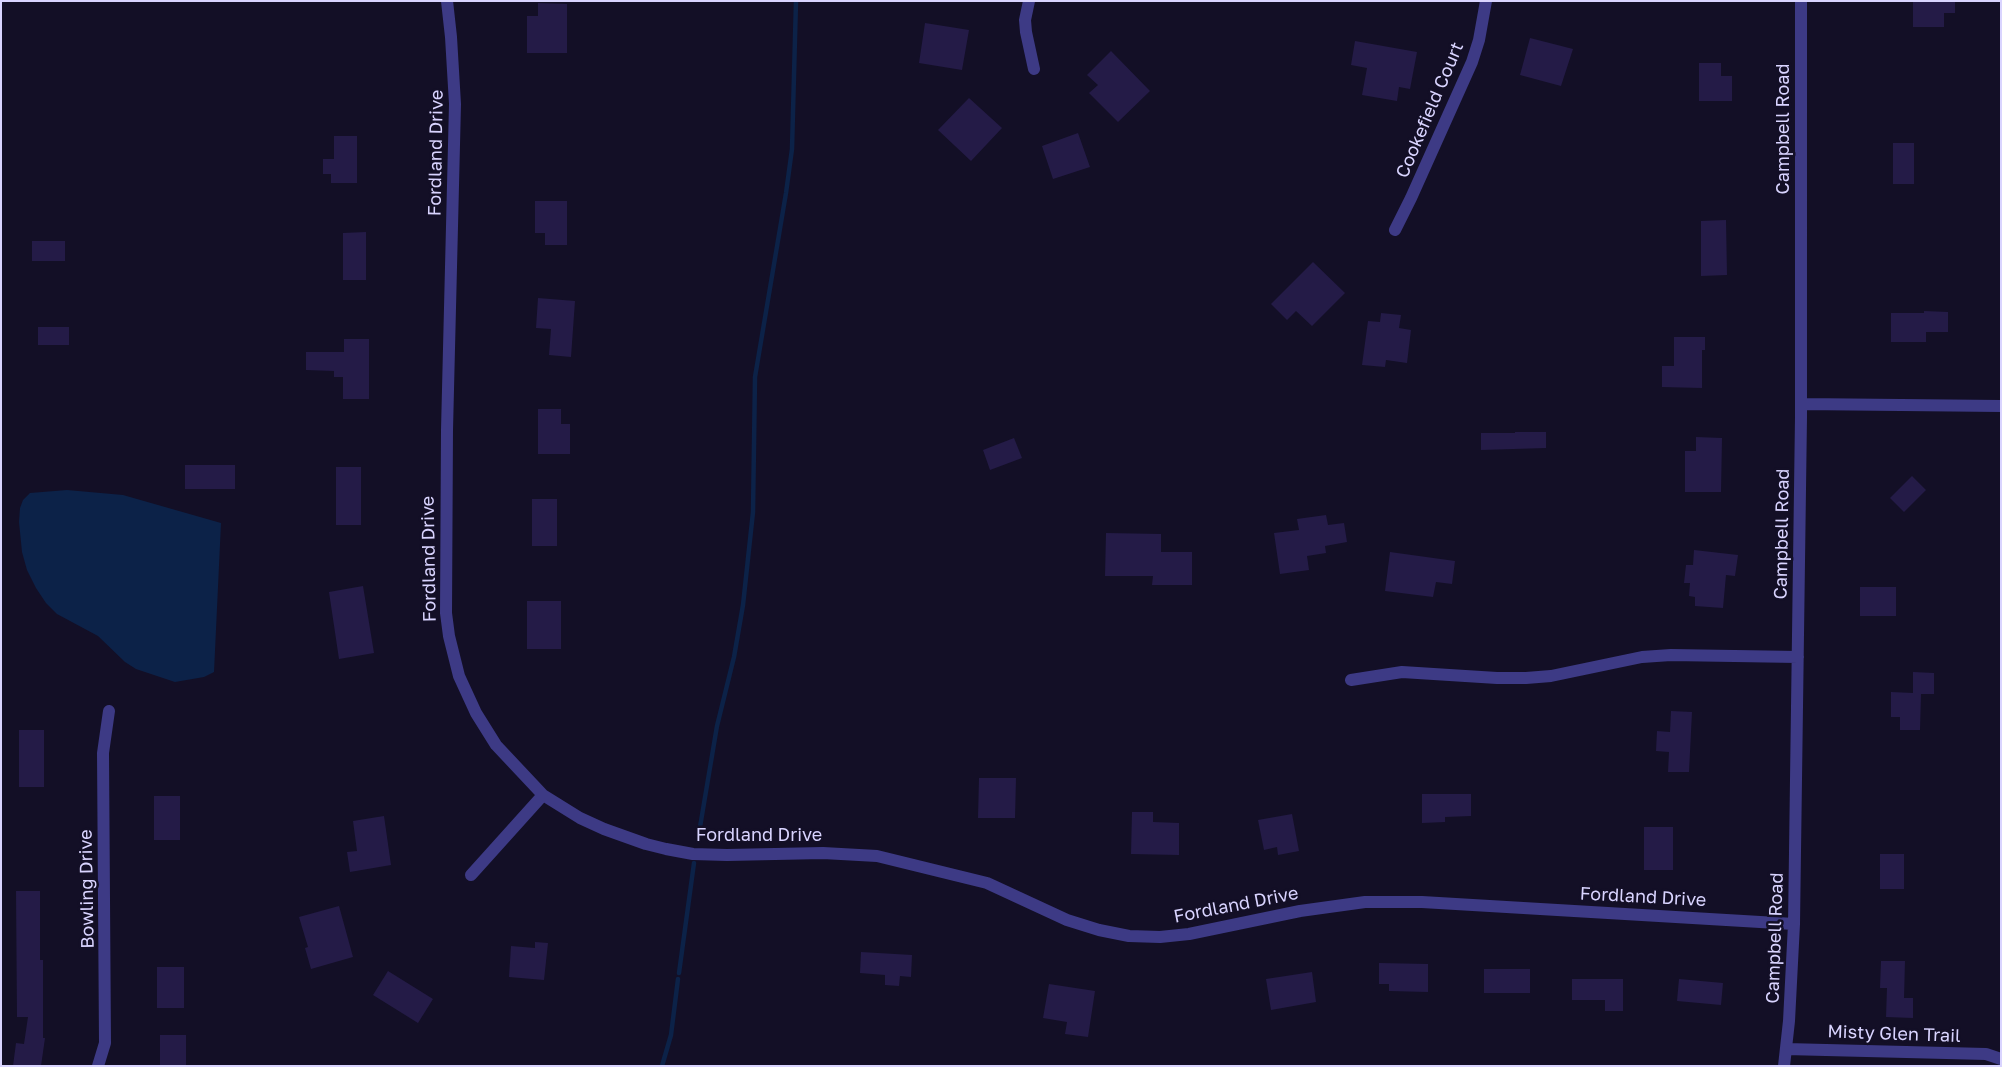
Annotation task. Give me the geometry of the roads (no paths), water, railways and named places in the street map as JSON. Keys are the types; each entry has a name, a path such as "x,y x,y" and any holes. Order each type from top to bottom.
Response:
{"street":[{"name":"Fordland Drive","path":"447,1 451,37 455,122 448,362 446,613 450,643 459,676 476,712 496,745 543,795 580,818 604,829 659,848 693,854 823,853 877,856 986,883 1067,920 1099,930 1129,936 1160,937 1190,934 1300,910 1364,902 1422,902 1794,924"},
{"path":"1029,1 1025,26 1034,69"},
{"name":"Cookefield Court","path":"1395,230 1412,198 1472,62 1486,1"},
{"name":"Campbell Road","path":"1784,1066 1794,924 1801,404 1801,1"},
{"path":"1801,404 2001,406"},
{"path":"1351,680 1402,672 1526,678 1551,676 1642,657 1671,655 1798,657"},
{"name":"Bowling Drive","path":"98,1066 105,1043 103,753 109,711"},
{"path":"471,875 543,795"},
{"name":"Misty Glen Trail","path":"1786,1049 1986,1054 2001,1059"}],"water":[{"path":"67,490 123,495 221,523 214,672 204,677 175,682 136,669 125,662 98,636 57,614 46,603 27,570 22,552 19,522 20,508 23,500 30,493"}],"waterway":[{"path":"699,833 717,726 734,657 743,605 753,512 755,377 792,149 796,1"},
{"path":"679,973 694,863"},
{"path":"662,1066 671,1035 678,979"}]}
